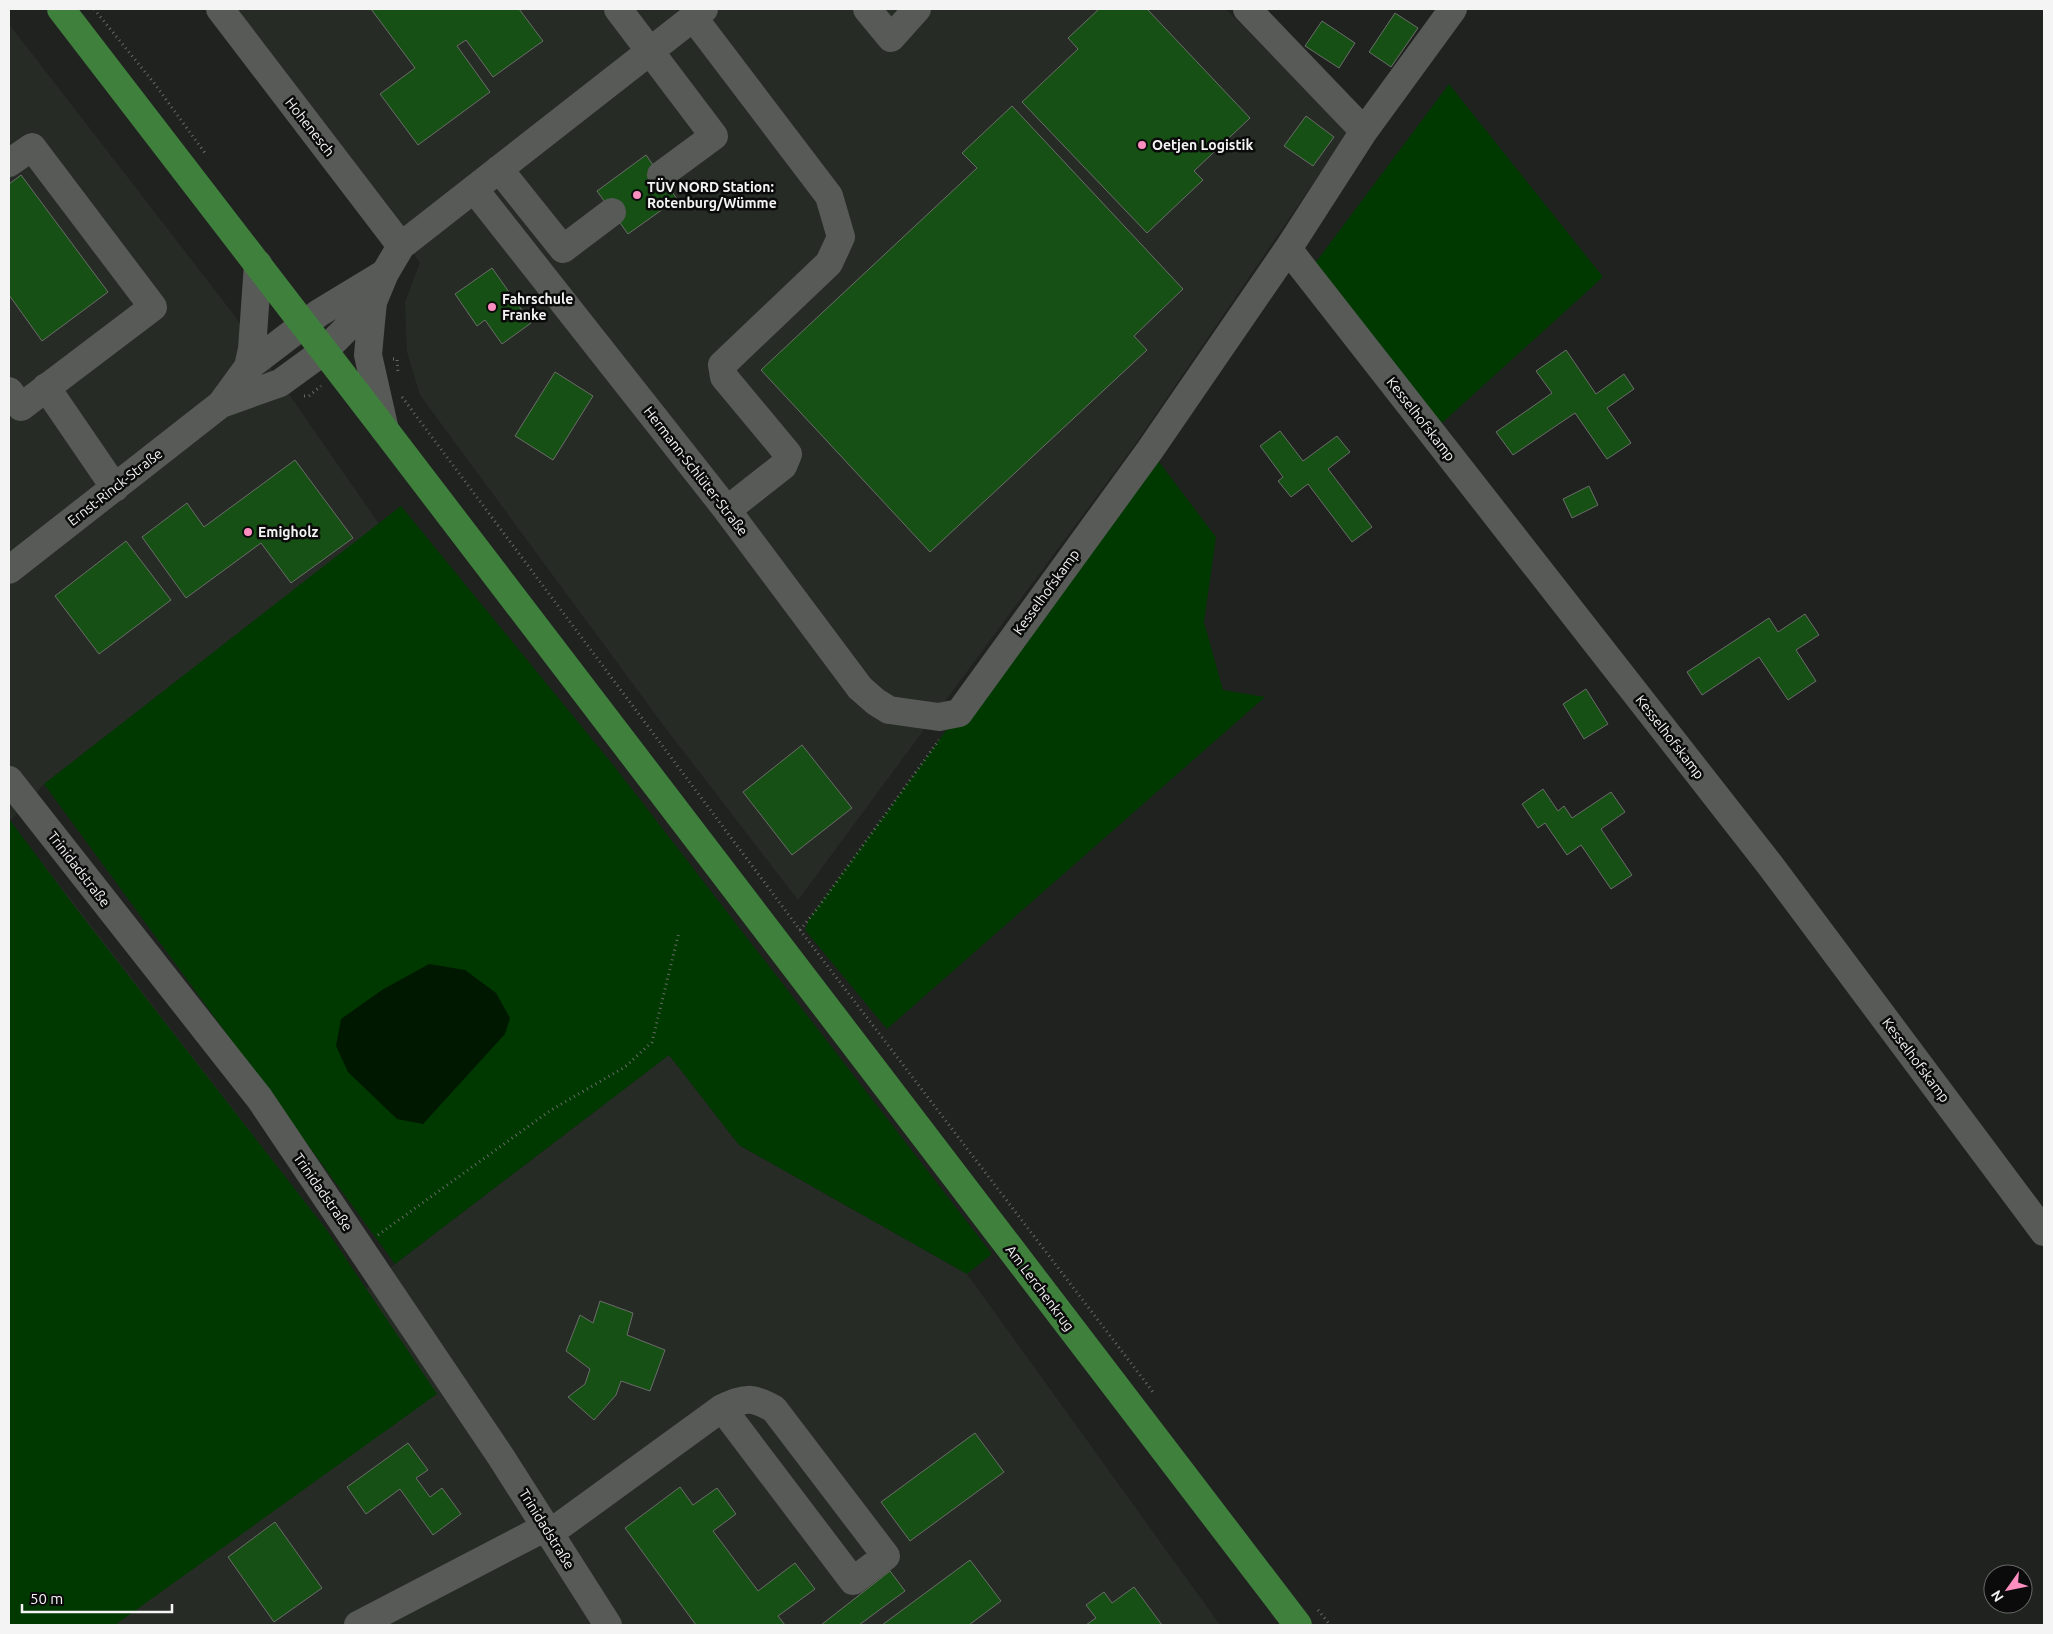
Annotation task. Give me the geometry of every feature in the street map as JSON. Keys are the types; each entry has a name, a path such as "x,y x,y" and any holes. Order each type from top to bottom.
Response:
{"main road":[{"name":"Am Lerchenkrug","path":"61,9 304,324 782,952 1308,1617"}],"street":[{"name":"Hohenesch","path":"220,9 401,246"},
{"path":"618,9 714,136 661,175"},
{"path":"867,9 891,38 917,9"},
{"path":"1247,9 1364,131"},
{"name":"Kesselhofskamp","path":"949,715 1150,450 1288,249 1364,131 1454,9"},
{"path":"385,430 368,355 373,302 385,274 401,246 698,13 829,196 841,237 829,263 722,365 724,377 788,454 783,466 727,510"},
{"path":"9,163 32,147 153,307 21,407 9,391"},
{"path":"499,169 564,249 612,212"},
{"name":"Hermann-Schlüter-Straße","path":"474,189 727,510 860,688 889,710 949,715"},
{"name":"Kesselhofskamp","path":"1288,249 1770,865 2044,1232"},
{"name":"Ernst-Rinck-Straße","path":"248,367 252,349 258,264"},
{"path":"304,324 385,274"},
{"path":"324,351 373,302"},
{"name":"Ernst-Rinck-Straße","path":"9,570 221,404 248,367 304,324"},
{"name":"Ernst-Rinck-Straße","path":"221,404 280,383 324,351"},
{"path":"46,388 115,488"},
{"name":"Trinidadstraße","path":"9,780 260,1099 548,1530 608,1625"},
{"path":"358,1625 548,1530 722,1408 739,1401 757,1399 774,1409 886,1556 853,1581 722,1408"}],"path":[{"path":"368,355 396,359 398,376"},
{"path":"400,394 800,930 1156,1396"},
{"path":"782,952 817,910 949,715"},
{"path":"360,1246 551,1110 625,1067 652,1042 679,932"},
{"path":"1308,1617 1330,1625"}],"shaded area":[{"path":"233,9 1226,9 1348,132 1136,443 798,900 664,726 420,395 407,352 405,302 420,263 395,225"},
{"path":"9,24 231,311 379,524 44,784 10,821 326,1229 366,1289 395,1264 669,1055 739,1145 967,1274 1220,1625 9,1625"},
{"path":"429,964 465,970 496,993 510,1018 505,1034 423,1124 397,1119 348,1072 336,1046 341,1019 382,990"}],"green space":[{"path":"1449,84 1603,277 1431,433 1307,274"},
{"path":"1150,450 1216,537 1204,622 1223,690 1265,697 887,1029 805,930 809,919"},
{"path":"401,506 614,766 992,1254 967,1274 739,1145 669,1055 395,1264 44,784"},
{"path":"9,819 75,907 326,1229 437,1394 115,1625 9,1625"}],"building":[{"path":"371,9 519,9 543,41 493,77 466,40 457,46 490,92 418,145 380,94 415,68"},
{"name":"Oetjen Logistik","path":"1099,9 1147,9 1250,118 1194,171 1203,180 1147,233 1022,102 1078,49 1068,38"},
{"path":"1395,13 1418,28 1391,67 1369,52"},
{"path":"1322,21 1355,43 1339,68 1305,46"},
{"path":"1012,106 1183,289 1134,336 1147,350 930,552 761,370 977,168 962,153"},
{"path":"1306,116 1334,137 1313,166 1284,146"},
{"name":"TÜV NORD Station: Rotenburg/Wümme","path":"646,155 677,199 628,234 597,191"},
{"path":"21,175 108,292 42,341 9,295 9,184"},
{"name":"Fahrschule Franke","path":"492,268 531,323 502,344 485,320 477,326 455,294"},
{"path":"1566,350 1596,394 1624,374 1634,389 1607,408 1631,443 1607,459 1575,413 1513,455 1496,432 1552,393 1536,371"},
{"path":"555,372 593,396 553,460 515,436"},
{"path":"1280,431 1303,461 1337,436 1350,452 1328,469 1372,527 1352,542 1308,484 1291,497 1278,481 1283,477 1260,446"},
{"name":"Emigholz","path":"295,460 353,538 291,583 261,543 186,598 142,537 187,503 204,527"},
{"path":"1589,486 1598,505 1572,518 1563,499"},
{"path":"126,541 171,600 99,654 55,596"},
{"path":"1805,614 1819,635 1796,650 1816,681 1788,700 1759,657 1702,695 1687,672 1769,618 1778,632"},
{"path":"1586,689 1608,724 1584,739 1563,704"},
{"path":"802,745 852,808 792,855 743,792"},
{"path":"1543,789 1558,811 1564,806 1572,818 1611,792 1625,812 1601,829 1632,875 1611,889 1581,845 1567,855 1545,823 1538,828 1522,804"},
{"path":"600,1301 633,1313 627,1335 665,1350 650,1391 621,1381 616,1395 594,1420 568,1397 585,1384 590,1369 566,1351 580,1315 593,1323"},
{"path":"975,1433 1004,1472 910,1541 881,1502"},
{"path":"408,1443 428,1470 416,1478 430,1497 442,1488 461,1514 433,1535 400,1489 366,1514 347,1487"},
{"path":"680,1487 693,1505 717,1488 736,1514 713,1531 758,1591 795,1563 815,1589 778,1616 785,1625 696,1625 625,1528"},
{"path":"275,1522 322,1588 274,1622 228,1557"},
{"path":"970,1560 1001,1601 969,1625 882,1625"},
{"path":"890,1571 905,1591 859,1625 821,1625"},
{"path":"1134,1587 1162,1625 1086,1625 1096,1618 1086,1605 1104,1592 1112,1603"}],"place":[{"name":"Oetjen Logistik","path":"1142,145"},
{"name":"TÜV NORD Station: Rotenburg/Wümme","path":"637,195"},
{"name":"Fahrschule Franke","path":"492,307"},
{"name":"Emigholz","path":"248,532"}]}
